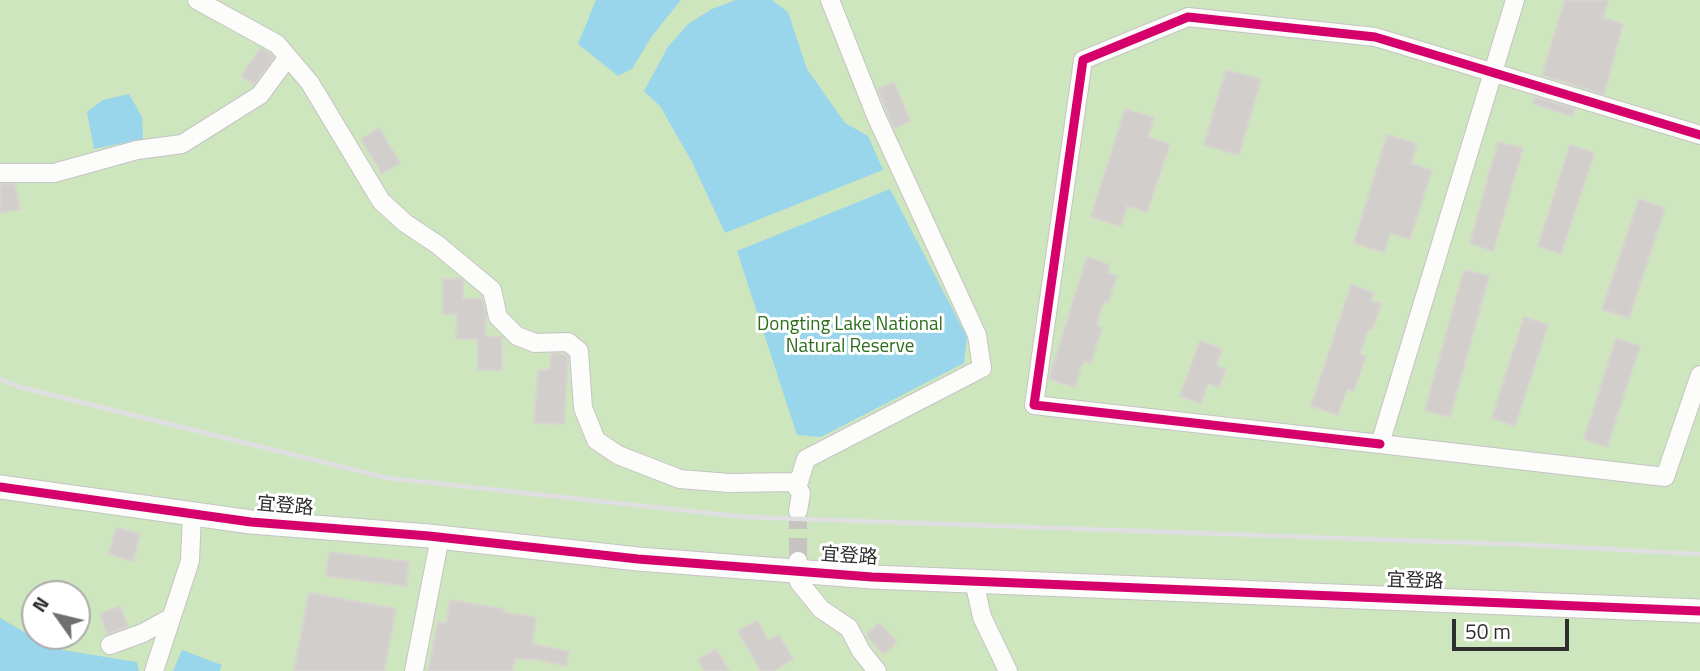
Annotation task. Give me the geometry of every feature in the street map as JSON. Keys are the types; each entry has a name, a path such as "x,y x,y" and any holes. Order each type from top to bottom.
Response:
{"street":[{"path":"197,0 278,44 310,83 382,201 405,223 438,245 492,290 499,317 517,336 535,343 568,342 579,351 583,408 596,440 618,455 680,480 793,482 801,493 798,511"},
{"path":"797,488 806,459 982,368 977,335 876,116 830,0"},
{"path":"1380,444 1515,0"},
{"path":"1700,135 1375,37 1188,17 1083,60 1034,405 1665,477 1700,375"},
{"path":"0,173 54,173 137,150 181,144 260,95 288,57"},
{"name":"宜登路","path":"0,487 251,522 440,537 638,559 798,566 974,581 1700,611"},
{"path":"153,671 190,561 192,514"},
{"path":"414,671 440,537"},
{"path":"798,566 799,582 821,608 849,628 861,651 877,671"},
{"path":"974,581 982,617 1007,671"},
{"path":"110,645 144,633 170,618"}],"green space":[{"name":"Dongting Lake National Natural Reserve","path":"0,0 1700,0 1700,671 0,671"}],"water":[{"path":"596,0 681,0 652,36 632,69 618,76 578,44"},
{"path":"736,0 772,0 788,12 807,69 845,123 868,136 883,170 725,233 692,162 660,106 644,91 668,47 688,24 712,9"},
{"path":"129,94 142,117 143,139 94,149 87,112 103,100"},
{"path":"890,189 967,337 964,363 821,437 797,435 737,251"},
{"path":"0,618 21,630 21,650 62,650 137,662 139,671 0,671"},
{"path":"182,650 222,665 220,671 173,671"}],"building":[{"path":"1565,0 1608,0 1603,18 1623,24 1604,94 1542,75"},
{"path":"261,48 274,57 254,84 241,76"},
{"path":"1226,70 1261,79 1239,155 1204,145"},
{"path":"894,82 910,121 894,128 878,89"},
{"path":"1535,97 1575,109 1572,116 1533,104"},
{"path":"1125,109 1154,118 1148,137 1170,144 1147,212 1127,206 1121,226 1091,217"},
{"path":"379,128 400,163 382,174 361,139"},
{"path":"1387,135 1417,144 1411,164 1432,170 1410,239 1390,233 1384,252 1354,243"},
{"path":"1498,142 1523,148 1493,251 1470,243"},
{"path":"1570,145 1594,153 1561,254 1538,246"},
{"path":"0,184 15,184 20,209 0,213"},
{"path":"1639,199 1665,208 1629,318 1602,309"},
{"path":"1087,257 1110,265 1107,273 1117,276 1108,303 1104,301 1096,326 1102,328 1091,363 1083,361 1075,387 1049,379"},
{"path":"1464,270 1489,276 1450,417 1425,410"},
{"path":"443,279 463,281 463,299 482,299 486,314 485,336 502,337 502,370 478,370 478,339 456,339 457,314 443,314"},
{"path":"1351,285 1374,293 1371,301 1381,304 1372,330 1368,329 1360,354 1366,356 1354,391 1347,389 1338,415 1311,406"},
{"path":"1524,317 1548,325 1515,426 1492,418"},
{"path":"1616,338 1640,346 1607,447 1584,439"},
{"path":"1200,341 1222,349 1216,366 1226,369 1219,387 1208,383 1201,403 1180,396"},
{"path":"551,354 564,354 568,357 564,424 534,423 538,370 550,370"},
{"path":"116,528 140,534 133,561 109,554"},
{"path":"329,552 409,562 406,586 326,576"},
{"path":"309,593 396,609 384,671 294,671"},
{"path":"450,600 504,609 504,613 536,617 532,644 569,652 566,666 530,658 515,658 512,671 428,671 438,622 446,624"},
{"path":"120,606 128,626 107,634 100,614"},
{"path":"757,620 768,641 779,635 793,659 773,671 761,671 738,631"},
{"path":"879,623 897,642 884,654 866,636"},
{"path":"716,649 729,671 705,671 698,660"}],"tunnel":[{"path":"798,511 798,561"}],"railway":[{"path":"0,379 20,387 387,478 745,517 1532,545 1700,554"}],"cycle path":[{"path":"1380,444 1034,405 1083,60 1188,17 1375,37 1700,135"},
{"path":"0,487 251,522 429,536 638,559 872,577 1700,611"}]}
